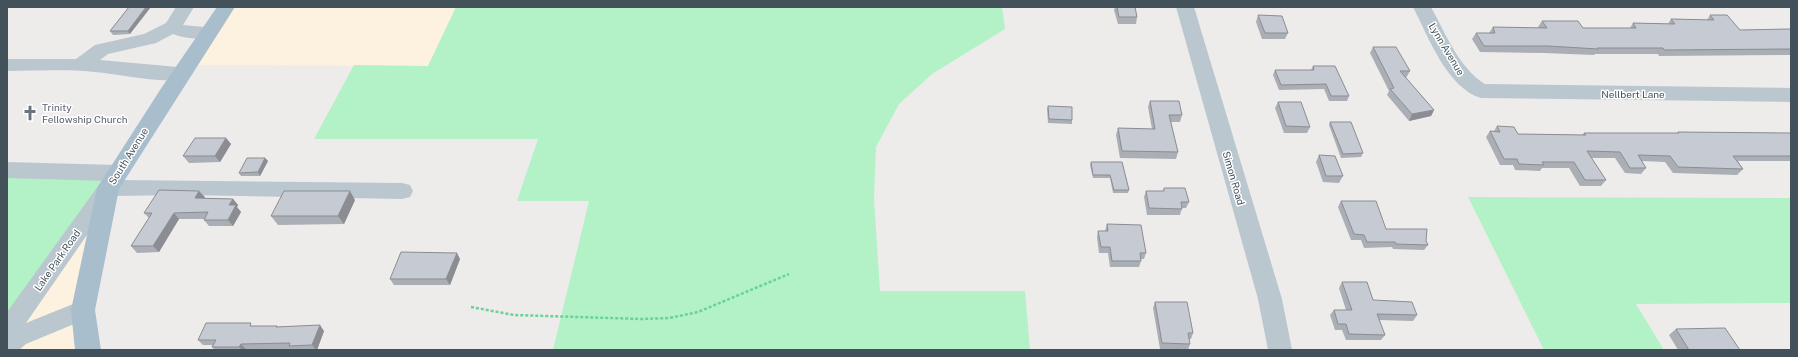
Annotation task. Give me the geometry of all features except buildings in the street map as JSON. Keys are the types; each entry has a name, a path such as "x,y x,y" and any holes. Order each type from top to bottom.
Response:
{"main road":[{"name":"South Avenue","path":"88,350 83,310 112,180 226,7"}],"street":[{"path":"80,65 102,49 149,39 172,26 185,7"},
{"name":"Simon Road","path":"1185,7 1270,299 1280,350"},
{"name":"Lynn Avenue","path":"1422,7 1460,74 1476,88"},
{"path":"172,26 182,31 209,32"},
{"path":"7,65 80,65 163,73 182,73"},
{"name":"Nellbert Lane","path":"1476,88 1495,92 1791,95"},
{"path":"7,170 112,180 250,190 402,191"},
{"name":"Lake Park Road","path":"7,331 112,180"},
{"path":"7,345 18,337 83,310"}],"path":[{"path":"471,307 514,315 641,319 669,318 698,312 789,274"}],"shaded area":[{"path":"226,7 456,7 428,66 187,65"},
{"path":"108,188 88,350 7,350"}],"green space":[{"path":"456,7 1002,7 1005,29 932,74 899,104 876,147 874,199 880,291 1025,291 1030,350 553,350 589,201 517,201 538,139 314,139 354,65 428,66"},
{"path":"7,173 117,173 7,331"},
{"path":"1468,197 1791,198 1791,303 1636,304 1664,350 1544,350"}],"place":[{"name":"Trinity Fellowship Church","path":"30,113"}]}
